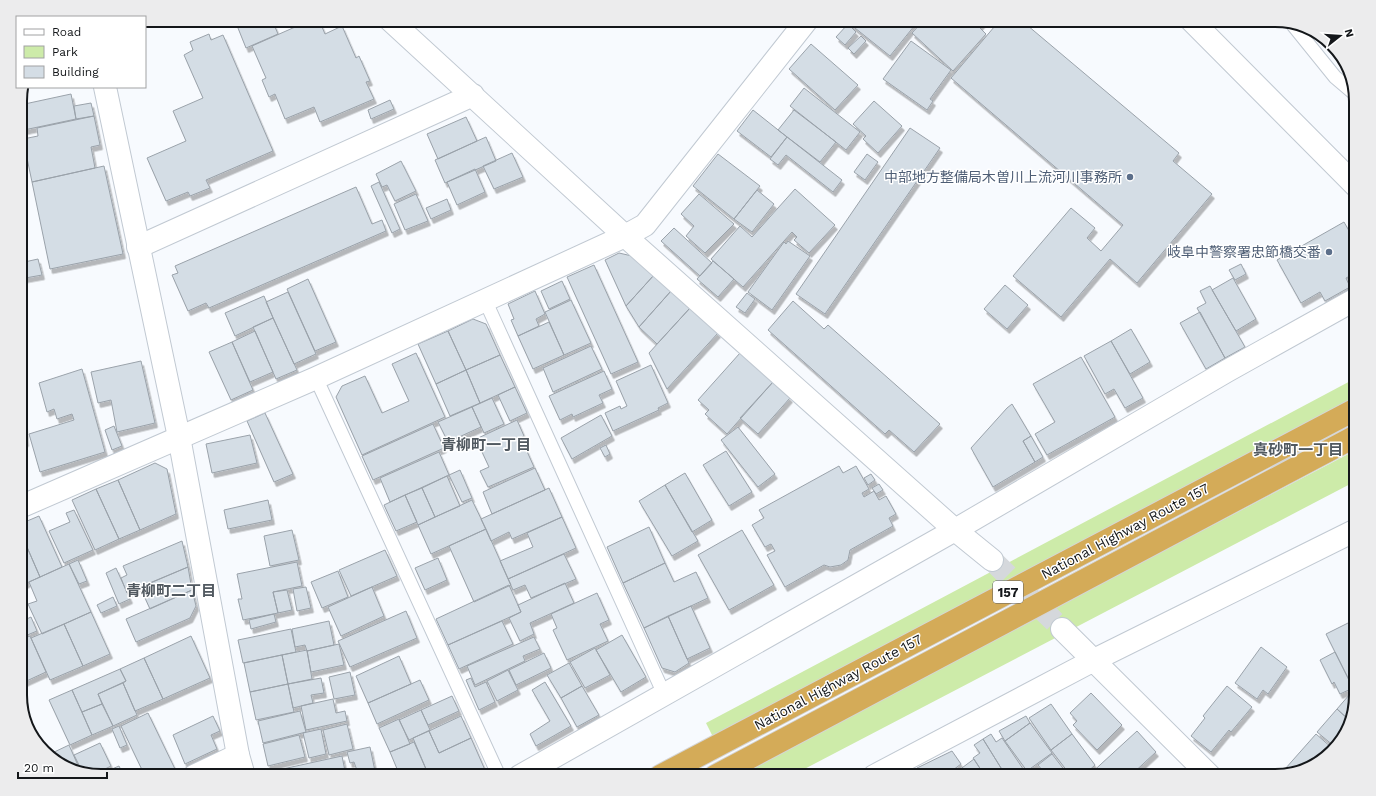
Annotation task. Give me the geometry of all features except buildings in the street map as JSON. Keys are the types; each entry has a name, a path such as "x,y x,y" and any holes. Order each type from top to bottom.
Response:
{"highway":[{"name":"National Highway Route 157","path":"673,769 1349,413"},
{"name":"National Highway Route 157","path":"728,769 1349,440"}],"street":[{"path":"398,27 626,236 955,530 992,560"},
{"path":"27,504 316,378 626,236 645,225 801,27"},
{"path":"1198,27 1349,179"},
{"path":"105,88 179,437 238,755 242,769"},
{"path":"138,247 473,95"},
{"path":"532,769 955,530 1220,375 1349,303"},
{"path":"887,769 1094,660 1349,533"},
{"path":"1062,629 1094,660 1198,769"},
{"path":"209,769 238,755"}],"lane":[{"path":"1298,31 1335,77 1348,88"},
{"path":"485,300 664,694"},
{"path":"316,378 496,769"}],"green space":[{"path":"1349,382 1349,405 716,743 706,723"},
{"path":"1349,454 1349,485 804,769 747,769"}],"tunnel":[{"path":"992,560 1062,629"}],"place":[{"name":"中部地方整備局木曽川上流河川事務所","path":"1130,177"},
{"name":"岐阜中警察署忠節橋交番","path":"1329,252"}],"district":[{"name":"青柳町一丁目","path":"486,445"},
{"name":"真砂町一丁目","path":"1298,450"},
{"name":"青柳町二丁目","path":"171,591"}]}
